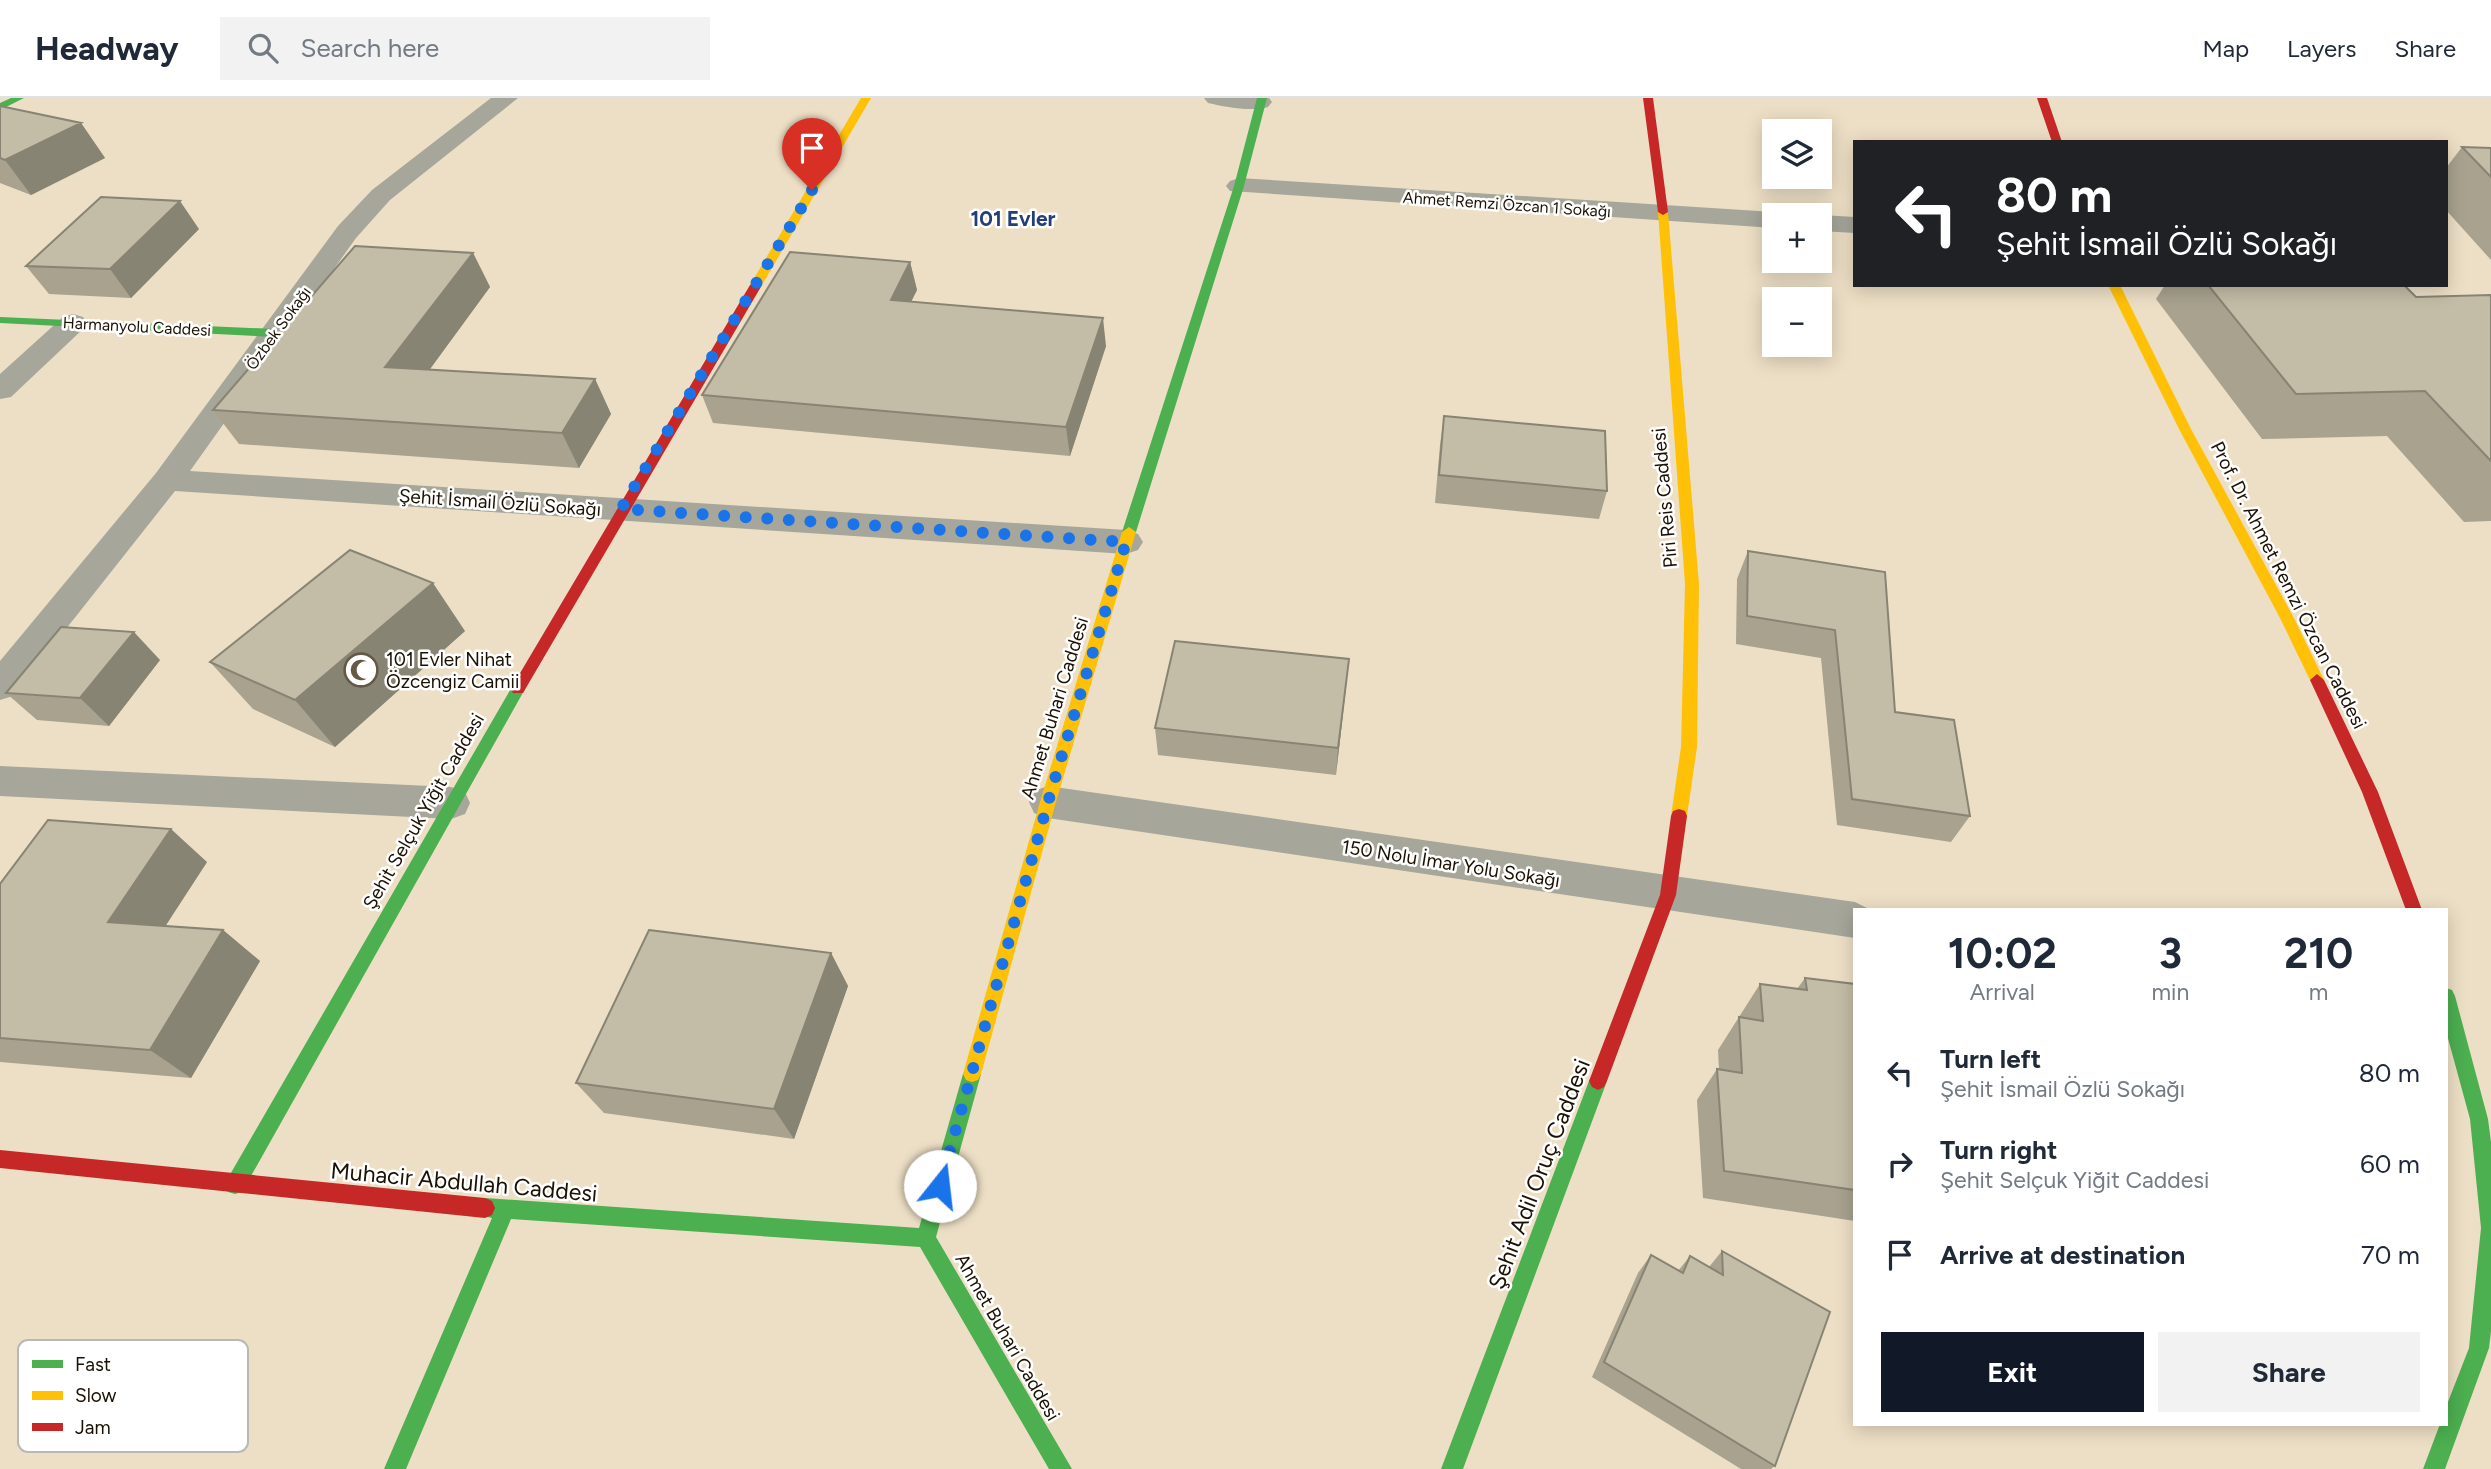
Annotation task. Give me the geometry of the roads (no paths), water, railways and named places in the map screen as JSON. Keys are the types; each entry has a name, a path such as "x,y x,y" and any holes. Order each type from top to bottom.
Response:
{"street":[{"name":"Özbek Sokağı","path":"0,686 167,480 347,232 381,195 506,98"},
{"name":"Şehit Selçuk Yiğit Caddesi","path":"235,1185 621,509 866,98"},
{"path":"1216,98 1261,100"},
{"name":"Piri Reis Caddesi","path":"1648,98 1663,214 1692,584 1689,747 1668,895"},
{"path":"2042,98 2056,140"},
{"name":"Ahmet Buhari Caddesi","path":"1061,1469 926,1238 1048,802 1126,542 1239,186 1261,100"},
{"name":"Ahmet Remzi Özcan 1 Sokağı","path":"1239,186 1762,219"},
{"path":"1832,224 1853,225"},
{"name":"Prof. Dr. Ahmet Remzi Özcan Caddesi","path":"2115,287 2185,429 2299,643 2370,792 2413,908"},
{"name":"Harmanyolu Caddesi","path":"0,320 275,333"},
{"path":"0,390 73,323"},
{"name":"Şehit İsmail Özlü Sokağı","path":"167,480 1126,542"},
{"path":"0,782 451,803"},
{"name":"150 Nolu İmar Yolu Sokağı","path":"1048,802 1668,895 1853,920"},
{"name":"Şehit Adil Oruç Caddesi","path":"1452,1469 1668,895"},
{"path":"2434,1469 2485,1345 2491,1228 2479,1119 2448,1001"},
{"name":"Muhacir Abdullah Caddesi","path":"0,1159 235,1185 505,1210 926,1238"},
{"path":"395,1469 505,1210"}],"place":[{"name":"101 Evler Nihat Özcengiz Camii","path":"361,670"}],"district":[{"name":"101 Evler","path":"1013,219"}]}
